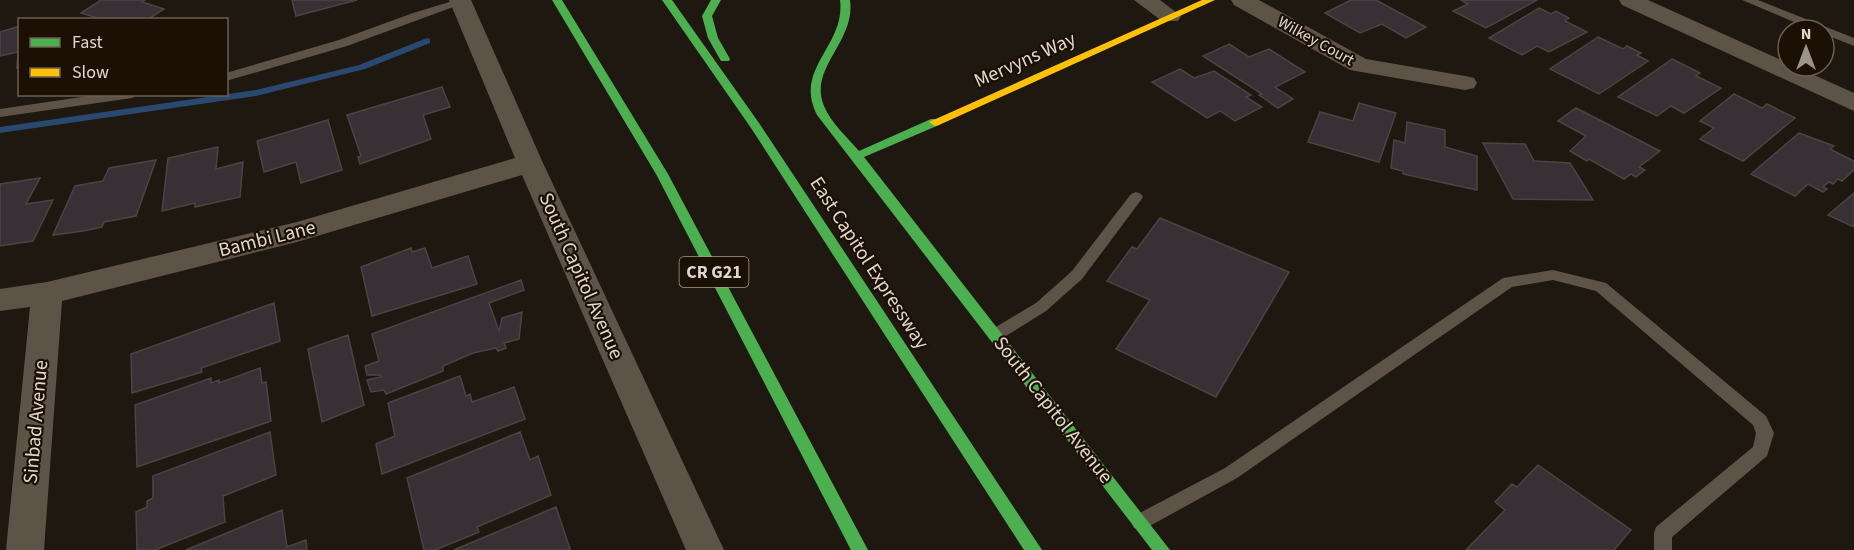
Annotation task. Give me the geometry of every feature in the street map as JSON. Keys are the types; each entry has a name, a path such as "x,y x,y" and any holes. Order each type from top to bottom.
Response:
{"main road":[{"name":"CR G21","path":"557,0 662,174 860,550"},
{"name":"East Capitol Expressway","path":"668,0 755,126 1035,550"},
{"path":"716,0 707,16 713,38 755,126"},
{"name":"South Capitol Avenue","path":"845,0 849,5 849,15 844,27 825,53 819,68 816,100 1162,550"},
{"name":"Mervyns Way","path":"857,156 1210,0"}],"street":[{"path":"1145,0 1170,16"},
{"name":"Wilkey Court","path":"1242,0 1359,65 1465,83"},
{"path":"1630,0 1854,103"},
{"name":"South Capitol Avenue","path":"461,1 530,163 705,550"},
{"name":"Bambi Lane","path":"0,300 47,293 297,232 530,163"},
{"name":"Sinbad Avenue","path":"26,550 47,293"}],"lane":[{"path":"1748,0 1794,18"},
{"path":"228,76 343,44 417,15 461,1"},
{"path":"1836,35 1854,42"},
{"path":"0,113 118,96"},
{"path":"995,335 1041,307 1077,275 1136,197"},
{"path":"1140,522 1231,473 1508,282 1553,275 1601,287 1760,421 1765,433 1761,451 1663,533 1663,550"}],"building":[{"path":"101,0 145,0 142,2 164,9 150,18 97,18 81,13"},
{"path":"292,0 357,0 296,16"},
{"path":"1351,0 1376,0 1426,27 1406,38 1382,24 1360,33 1325,13"},
{"path":"1461,0 1537,0 1486,28 1453,11 1468,4"},
{"path":"1539,8 1551,14 1556,11 1569,18 1565,21 1587,32 1549,52 1537,46 1522,55 1489,38"},
{"path":"18,27 18,52 0,56 0,32"},
{"path":"1598,37 1623,49 1627,46 1641,53 1637,55 1648,61 1599,94 1550,69"},
{"path":"1229,44 1249,57 1269,49 1305,72 1275,87 1293,99 1278,108 1259,95 1262,94 1203,56"},
{"path":"1672,59 1700,73 1696,76 1721,88 1684,113 1671,106 1657,116 1618,97"},
{"path":"1180,69 1194,78 1214,71 1251,95 1246,97 1262,107 1235,121 1220,111 1207,118 1152,82"},
{"path":"442,87 450,107 423,115 431,139 360,164 358,157 361,156 347,115"},
{"path":"1734,94 1762,108 1767,104 1795,118 1743,161 1700,139 1714,128 1700,121"},
{"path":"1359,103 1396,113 1379,162 1308,142 1320,112 1353,121"},
{"path":"1576,108 1660,151 1639,167 1645,170 1636,177 1631,174 1624,179 1589,159 1587,161 1570,151 1586,136 1558,121"},
{"path":"328,120 342,170 301,183 296,162 264,172 257,141"},
{"path":"1407,122 1445,130 1445,147 1477,156 1477,190 1403,174 1403,171 1391,168 1394,140 1405,143"},
{"path":"1799,133 1834,146 1830,149 1854,161 1854,170 1842,181 1838,179 1833,184 1829,182 1823,187 1827,189 1823,192 1808,184 1795,196 1751,174"},
{"path":"1483,143 1525,144 1534,161 1570,163 1593,200 1513,199"},
{"path":"218,147 216,169 243,162 240,197 195,207 195,203 162,211 168,158"},
{"path":"156,160 136,216 104,222 102,227 53,235 75,186 103,181 109,168"},
{"path":"40,178 26,204 53,200 33,241 0,246 0,184"},
{"path":"1854,193 1854,227 1828,215"},
{"path":"1160,218 1289,272 1216,397 1116,349 1150,300 1107,281 1132,247 1137,249"},
{"path":"411,248 412,252 425,248 432,268 468,256 477,284 372,316 361,267"},
{"path":"521,280 524,290 489,303 499,331 502,318 522,312 519,339 504,343 506,348 498,351 496,348 473,353 443,366 443,371 386,394 384,390 371,392 367,380 381,377 380,375 367,375 365,366 379,361 372,334"},
{"path":"274,303 280,341 201,368 202,372 132,393 131,354"},
{"path":"348,335 364,405 322,422 308,349"},
{"path":"260,368 262,383 266,382 271,421 137,467 135,405 211,378 211,383 219,380 219,383"},
{"path":"460,376 466,396 470,394 472,402 514,387 525,419 382,474 376,444 395,436 388,403"},
{"path":"270,432 276,475 223,496 225,522 155,550 137,550 136,512 147,507 147,501 153,498 153,476"},
{"path":"520,432 530,460 538,456 551,495 477,527 479,532 435,550 424,550 407,478"},
{"path":"1538,465 1631,530 1614,550 1466,550 1505,510 1495,502 1512,484 1517,487"},
{"path":"556,507 570,549 454,550"},
{"path":"282,510 287,547 306,540 307,550 186,550"}],"waterway":[{"path":"0,130 256,93 362,67 427,41"}],"traffic: fast":[{"path":"557,0 662,174 860,550"},
{"path":"667,0 755,126 1034,550"},
{"path":"716,0 707,16 713,38 725,59"},
{"path":"845,0 847,13 844,25 818,73 815,85 816,99 828,122 857,156"},
{"path":"935,122 857,156 1162,550"}],"traffic: slow":[{"path":"935,122 1210,0"}]}
